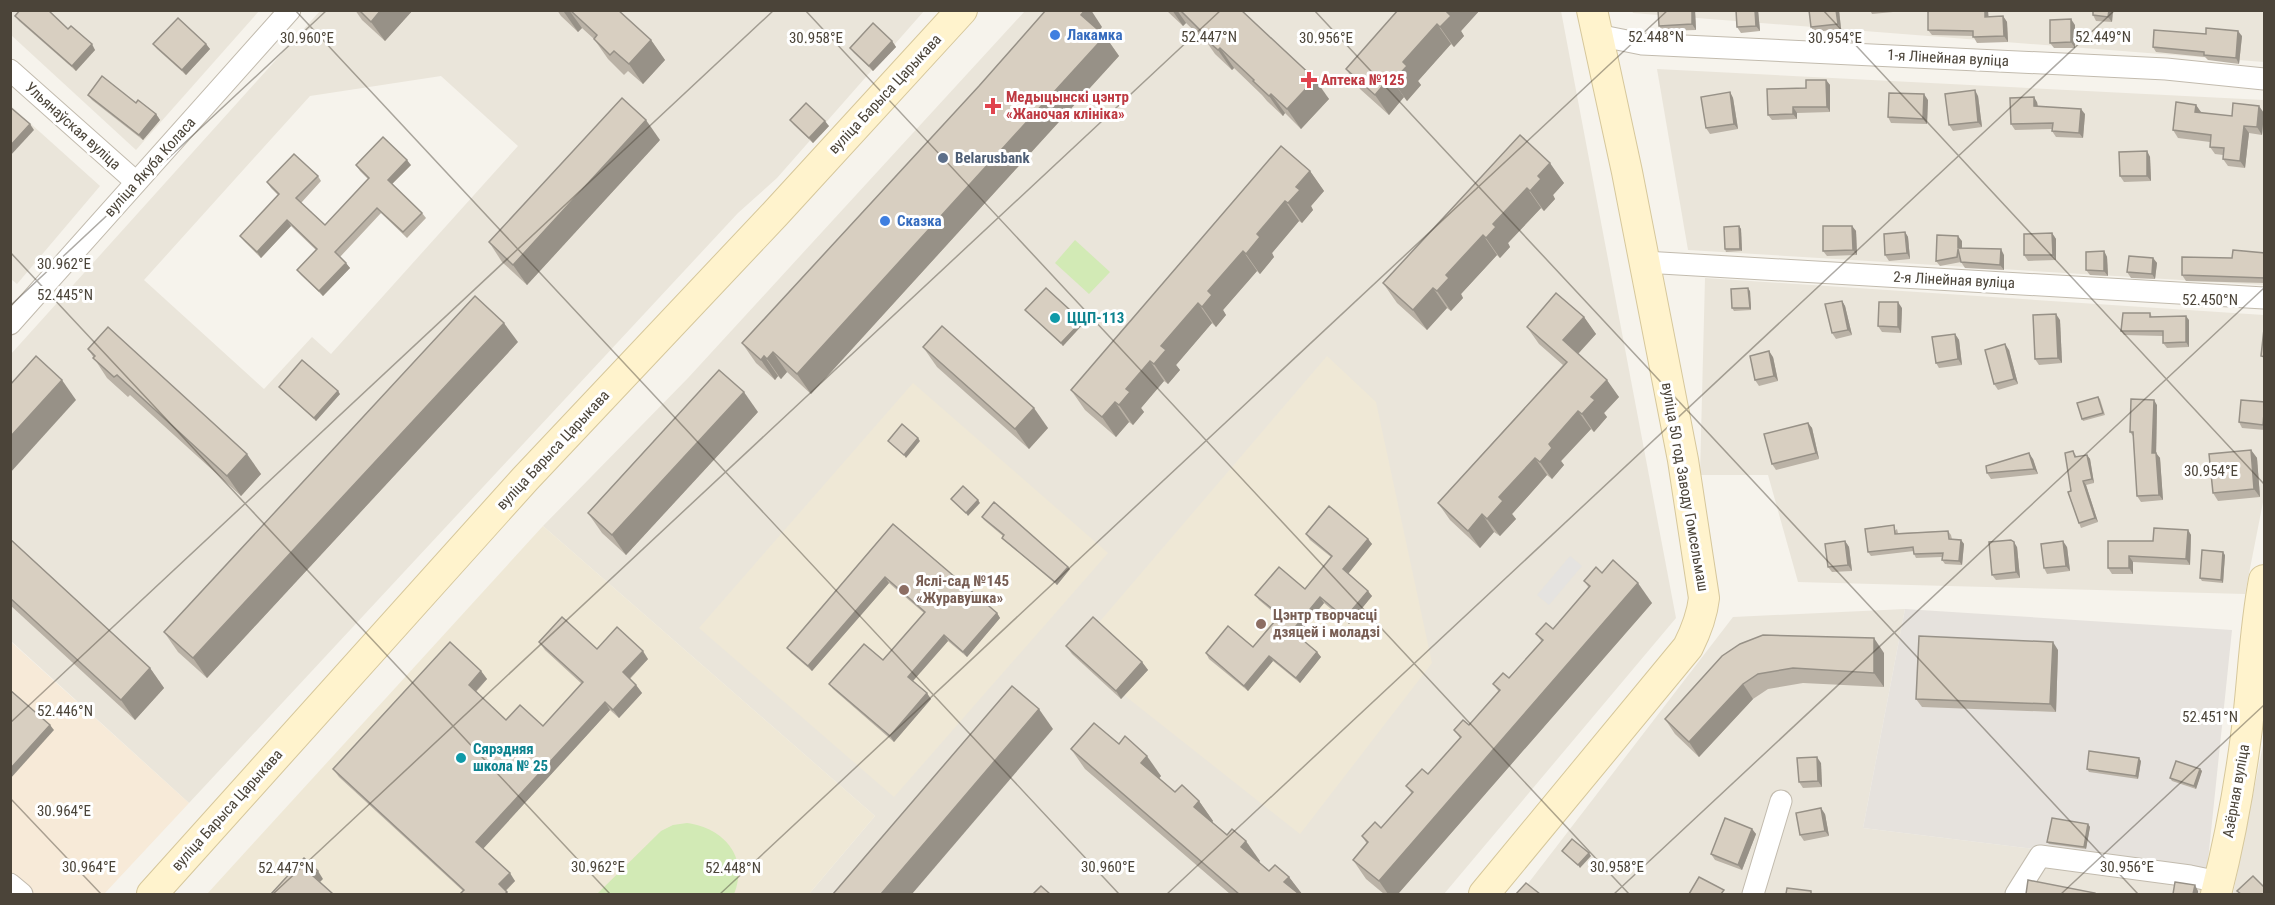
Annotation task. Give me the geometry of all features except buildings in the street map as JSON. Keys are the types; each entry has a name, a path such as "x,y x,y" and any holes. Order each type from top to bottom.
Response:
{"street":[{"name":"вуліца Якуба Коласа","path":"10,324 290,10"},
{"name":"вуліца Барыса Царыкава","path":"152,894 525,479 767,222 962,10"},
{"name":"1-я Лінейная вуліца","path":"1594,23 1642,44 2166,69 2265,79"},
{"name":"вуліца 50 год Заводу Гомсельмаш","path":"1484,894 1688,647 1698,627 1703,609 1704,598 1683,460 1625,160 1594,23"},
{"name":"Ульянаўская вуліца","path":"10,70 136,182"},
{"name":"2-я Лінейная вуліца","path":"1644,262 2265,298"},
{"name":"Азёрная вуліца","path":"2218,888 2246,735 2258,615 2265,580"},
{"path":"1753,894 1781,801"},
{"path":"2016,894 2040,856 2190,876 2218,888"},
{"path":"10,884 22,894"}],"shaded area":[{"path":"10,11 259,11 136,150 11,35"},
{"path":"320,11 924,11 777,178 738,213 189,803 11,641 11,354","holes":["441,76 518,146 331,354 312,337 264,389 144,280 310,96"]},
{"path":"1025,11 1561,11 1676,618 1444,894 809,894 875,816 543,526 688,378"},
{"path":"1632,11 2264,11 2264,62 1633,13"},
{"path":"1657,69 2264,100 2264,285 1688,250"},
{"path":"11,106 100,186 17,284 11,279"},
{"path":"1705,278 2264,315 2264,497 2245,594 1798,582 1768,475 1700,475"},
{"name":"Цэнтр творчасці дзяцей і моладзі","path":"1327,356 1376,402 1432,663 1300,834 1072,654"},
{"name":"Яслі-сад №145 «Журавушка»","path":"913,383 1108,553 894,797 699,628"},
{"path":"543,526 875,816 809,894 207,894"},
{"path":"1570,556 1582,566 1549,605 1537,595"},
{"path":"1905,609 1863,828 2207,870 2201,894 1520,894 1733,617"},
{"path":"1905,609 2232,630 2207,870 1863,828"},
{"path":"10,641 189,803 104,894 11,894"},
{"path":"2264,740 2264,894 2233,894"}],"green space":[{"path":"1075,240 1110,272 1089,294 1055,263"},
{"path":"687,823 712,831 730,846 738,868 738,881 734,894 597,894 661,831 673,825"}],"place":[{"name":"Лакамка","path":"1055,35"},
{"name":"Аптека №125","path":"1309,80"},
{"name":"Медыцынскі цэнтр «Жаночая клініка»","path":"993,106"},
{"name":"Belarusbank","path":"943,158"},
{"name":"Сказка","path":"885,221"},
{"name":"ЦЦП-113","path":"1055,318"},
{"name":"Яслі-сад №145 «Журавушка»","path":"904,590"},
{"name":"Цэнтр творчасці дзяцей і моладзі","path":"1261,624"},
{"name":"Сярэдняя школа № 25","path":"461,758"}]}
